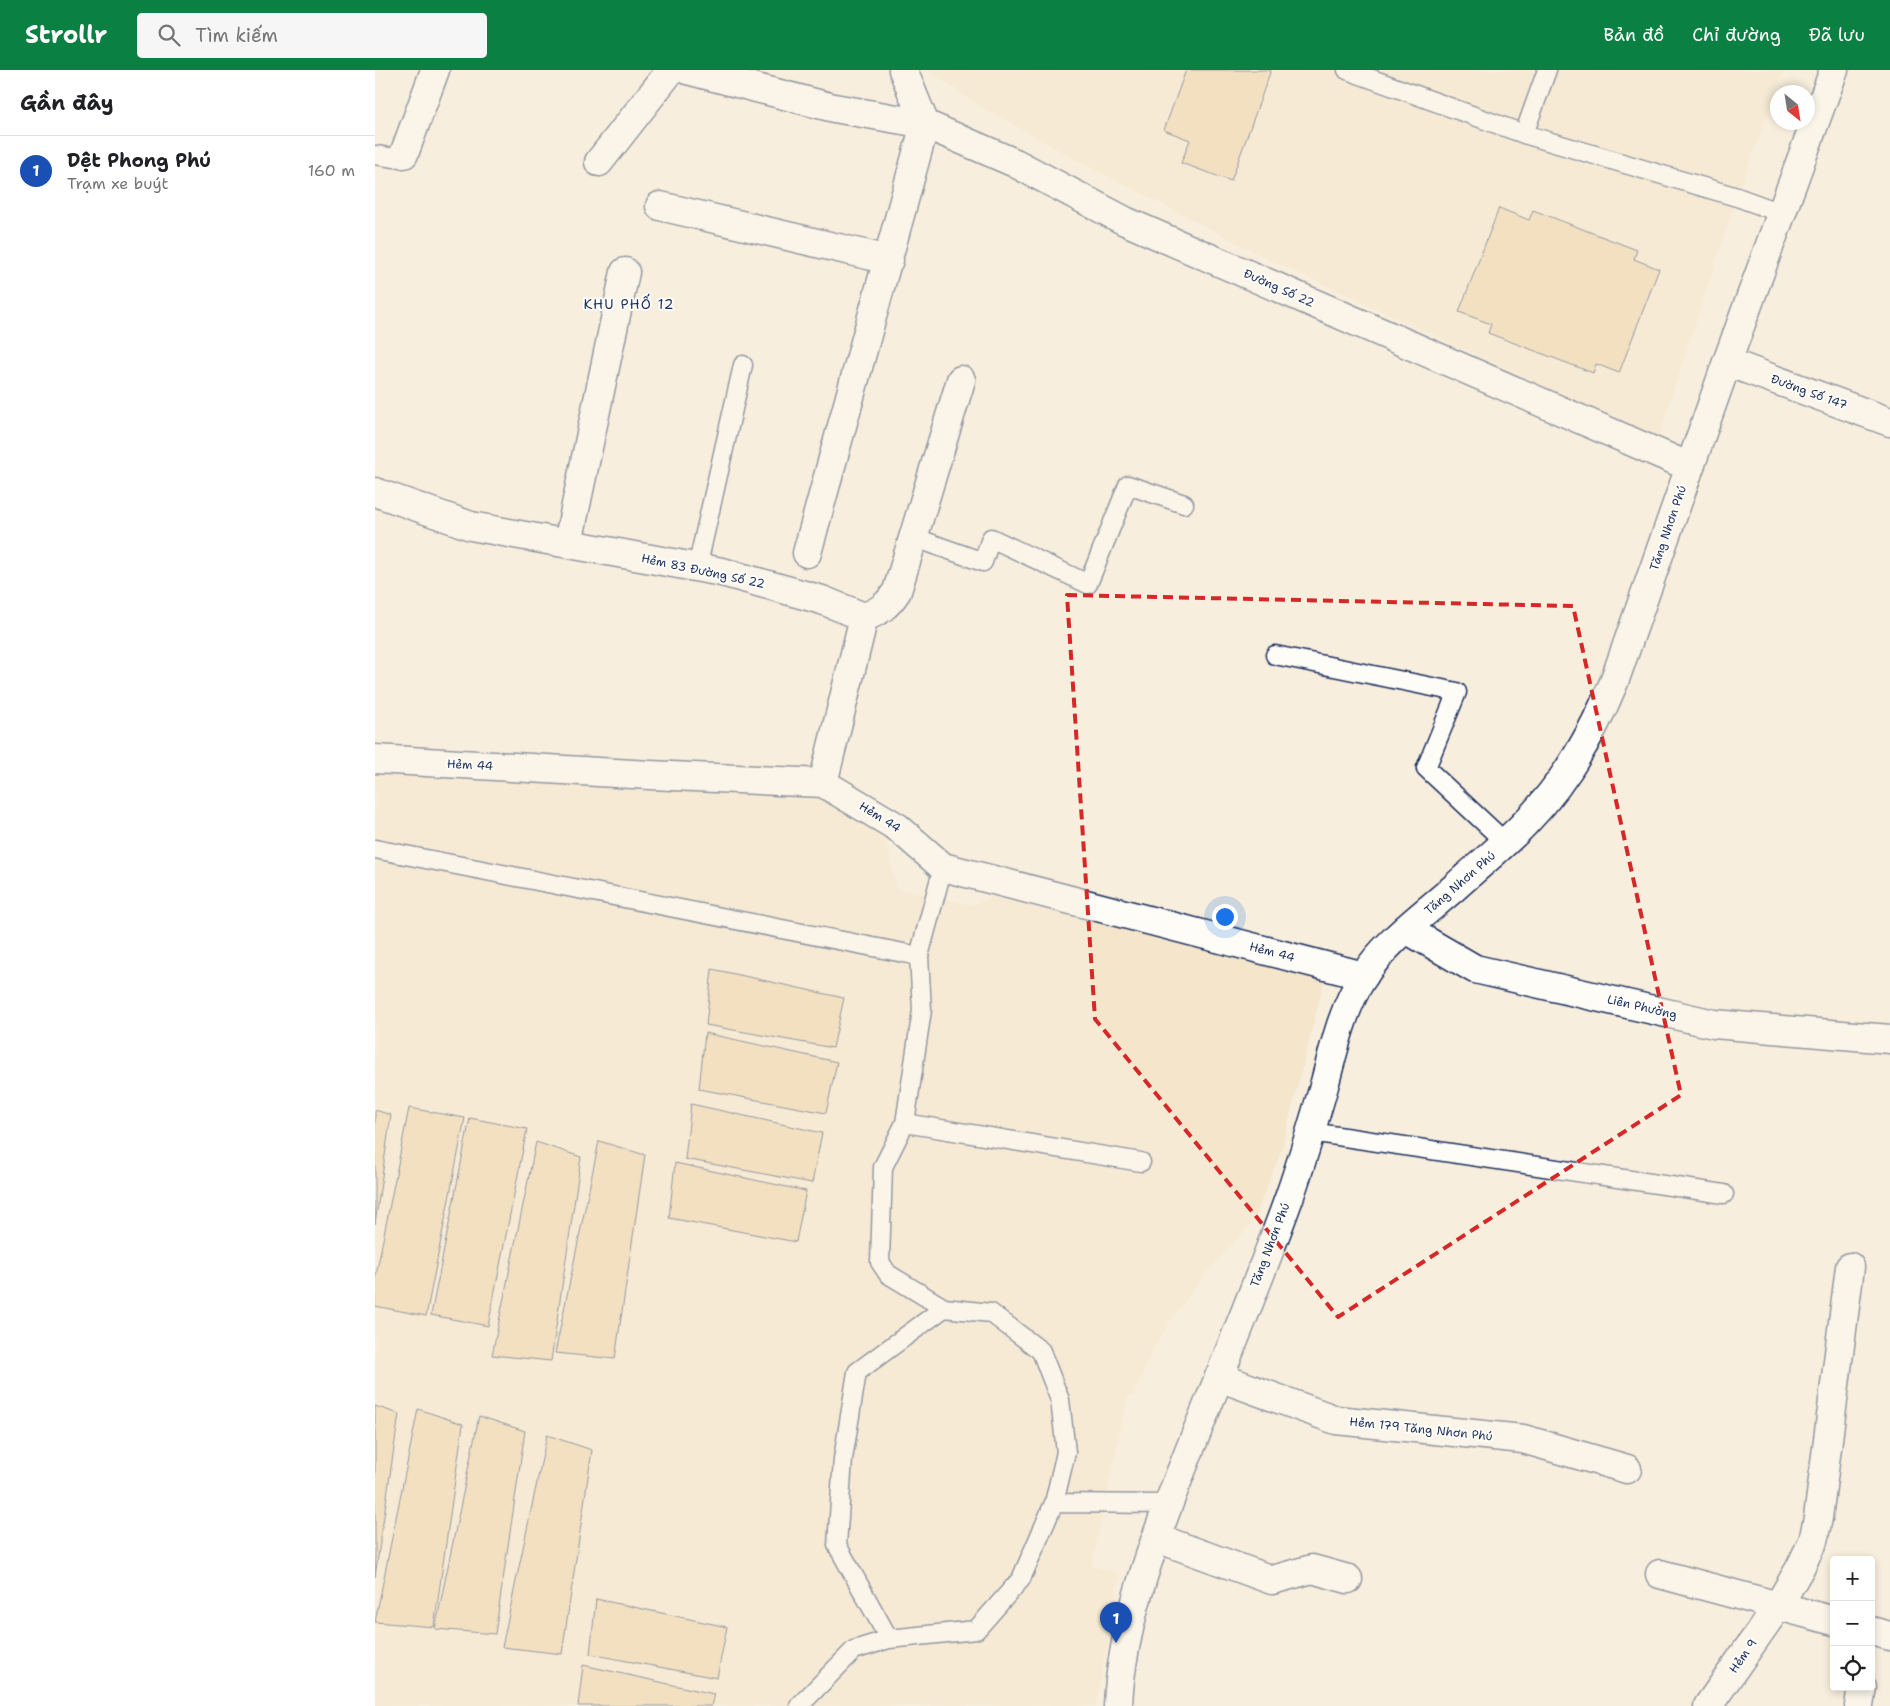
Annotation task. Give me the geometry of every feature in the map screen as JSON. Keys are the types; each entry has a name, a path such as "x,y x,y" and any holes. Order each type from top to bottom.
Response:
{"street":[{"path":"404,154 435,70"},
{"path":"599,162 671,70"},
{"name":"Đường Số 22","path":"687,70 834,108 925,124 1015,163 1125,221 1690,467"},
{"path":"807,554 925,124 903,70"},
{"name":"Tăng Nhơn Phú","path":"1118,1706 1118,1690 1125,1650 1145,1572 1168,1504 1280,1224 1311,1132 1343,1016 1352,995 1364,976 1390,943 1528,820 1554,790 1581,750 1601,713 1614,682 1727,362 1834,70"},
{"path":"660,206 889,260"},
{"path":"568,543 625,272"},
{"name":"Đường Số 147","path":"1727,362 1890,422"},
{"path":"823,783 864,617 878,612 891,600 897,591 961,380"},
{"name":"Hẻm 83 Đường Số 22","path":"375,492 471,526 722,572 822,600 864,617"},
{"name":"Hẻm 44","path":"375,759 640,775 823,783 897,827 943,867 1364,976"},
{"name":"Liên Phường","path":"1406,929 1475,969 1714,1024 1890,1039"},
{"name":"Hẻm 9","path":"1708,1706 1778,1606 1801,1568 1813,1542 1818,1518 1850,1267"},
{"name":"Hẻm 179 Tăng Nhơn Phú","path":"1219,1377 1336,1420 1523,1439 1627,1469"},
{"path":"1157,1538 1272,1580 1312,1569 1347,1579"},
{"path":"1660,1574 1830,1620"},
{"path":"1875,1632 1890,1636"},
{"path":"1859,1706 1861,1691"}],"lane":[{"path":"1347,70 1524,134 1737,197 1781,213"},
{"path":"1524,134 1547,70"},
{"path":"375,155 395,158 404,154"},
{"path":"697,568 743,365"},
{"path":"913,537 983,562 991,538 1088,584 1128,485 1184,504"},
{"path":"1275,655 1457,692 1426,768 1505,842"},
{"path":"375,849 919,956"},
{"path":"799,1706 854,1650 889,1639 976,1630 1021,1579 1054,1503 1066,1452 1060,1400 1041,1351 991,1313 944,1308 888,1274 880,1262 883,1167 905,1123 922,1010 919,956 943,867"},
{"path":"905,1123 1141,1162"},
{"path":"1311,1132 1724,1194"},
{"path":"889,1639 837,1545 843,1459 857,1372 944,1308"},
{"path":"1054,1503 1168,1504"}],"highlighted area":[{"path":"1067,595 1573,606 1681,1095 1338,1317 1095,1019"}],"shaded area":[{"path":"926,70 1784,70 1778,85 1770,85 1770,108 1737,197 1658,439 1268,259 1082,163 983,108"},
{"path":"375,764 811,790 885,833 896,888 972,905 995,896 1325,978 1281,1151 1253,1222 1205,1275 1173,1317 1150,1355 1134,1396 1128,1396 1092,1566 1120,1573 1096,1706 375,1706"}],"building":[{"path":"1186,70 1271,70 1231,181 1181,163 1190,140 1164,130"},
{"path":"1499,208 1529,220 1533,210 1637,250 1634,259 1659,269 1619,373 1596,364 1593,373 1488,333 1491,324 1459,312"},
{"path":"712,969 844,998 833,1048 706,1025"},
{"path":"705,1033 837,1062 826,1113 699,1089"},
{"path":"691,1104 822,1133 812,1183 685,1159"},
{"path":"409,1108 465,1118 426,1316 375,1306 375,1280"},
{"path":"375,1110 391,1115 375,1224"},
{"path":"470,1118 527,1129 488,1326 431,1315"},
{"path":"599,1141 645,1155 615,1359 555,1353"},
{"path":"536,1142 581,1157 551,1361 492,1355"},
{"path":"675,1163 806,1191 796,1242 669,1218"},
{"path":"375,1406 399,1414 375,1577"},
{"path":"418,1409 463,1424 434,1627 375,1622"},
{"path":"479,1416 525,1431 495,1634 435,1629"},
{"path":"547,1435 592,1450 562,1654 502,1647"},
{"path":"596,1599 727,1627 717,1678 590,1654"},
{"path":"583,1665 714,1694 711,1706 578,1706"}],"place":[{"name":"Dệt Phong Phú","path":"1116,1643"}],"district":[{"name":"KHU PHỐ 12","path":"629,304"}]}
